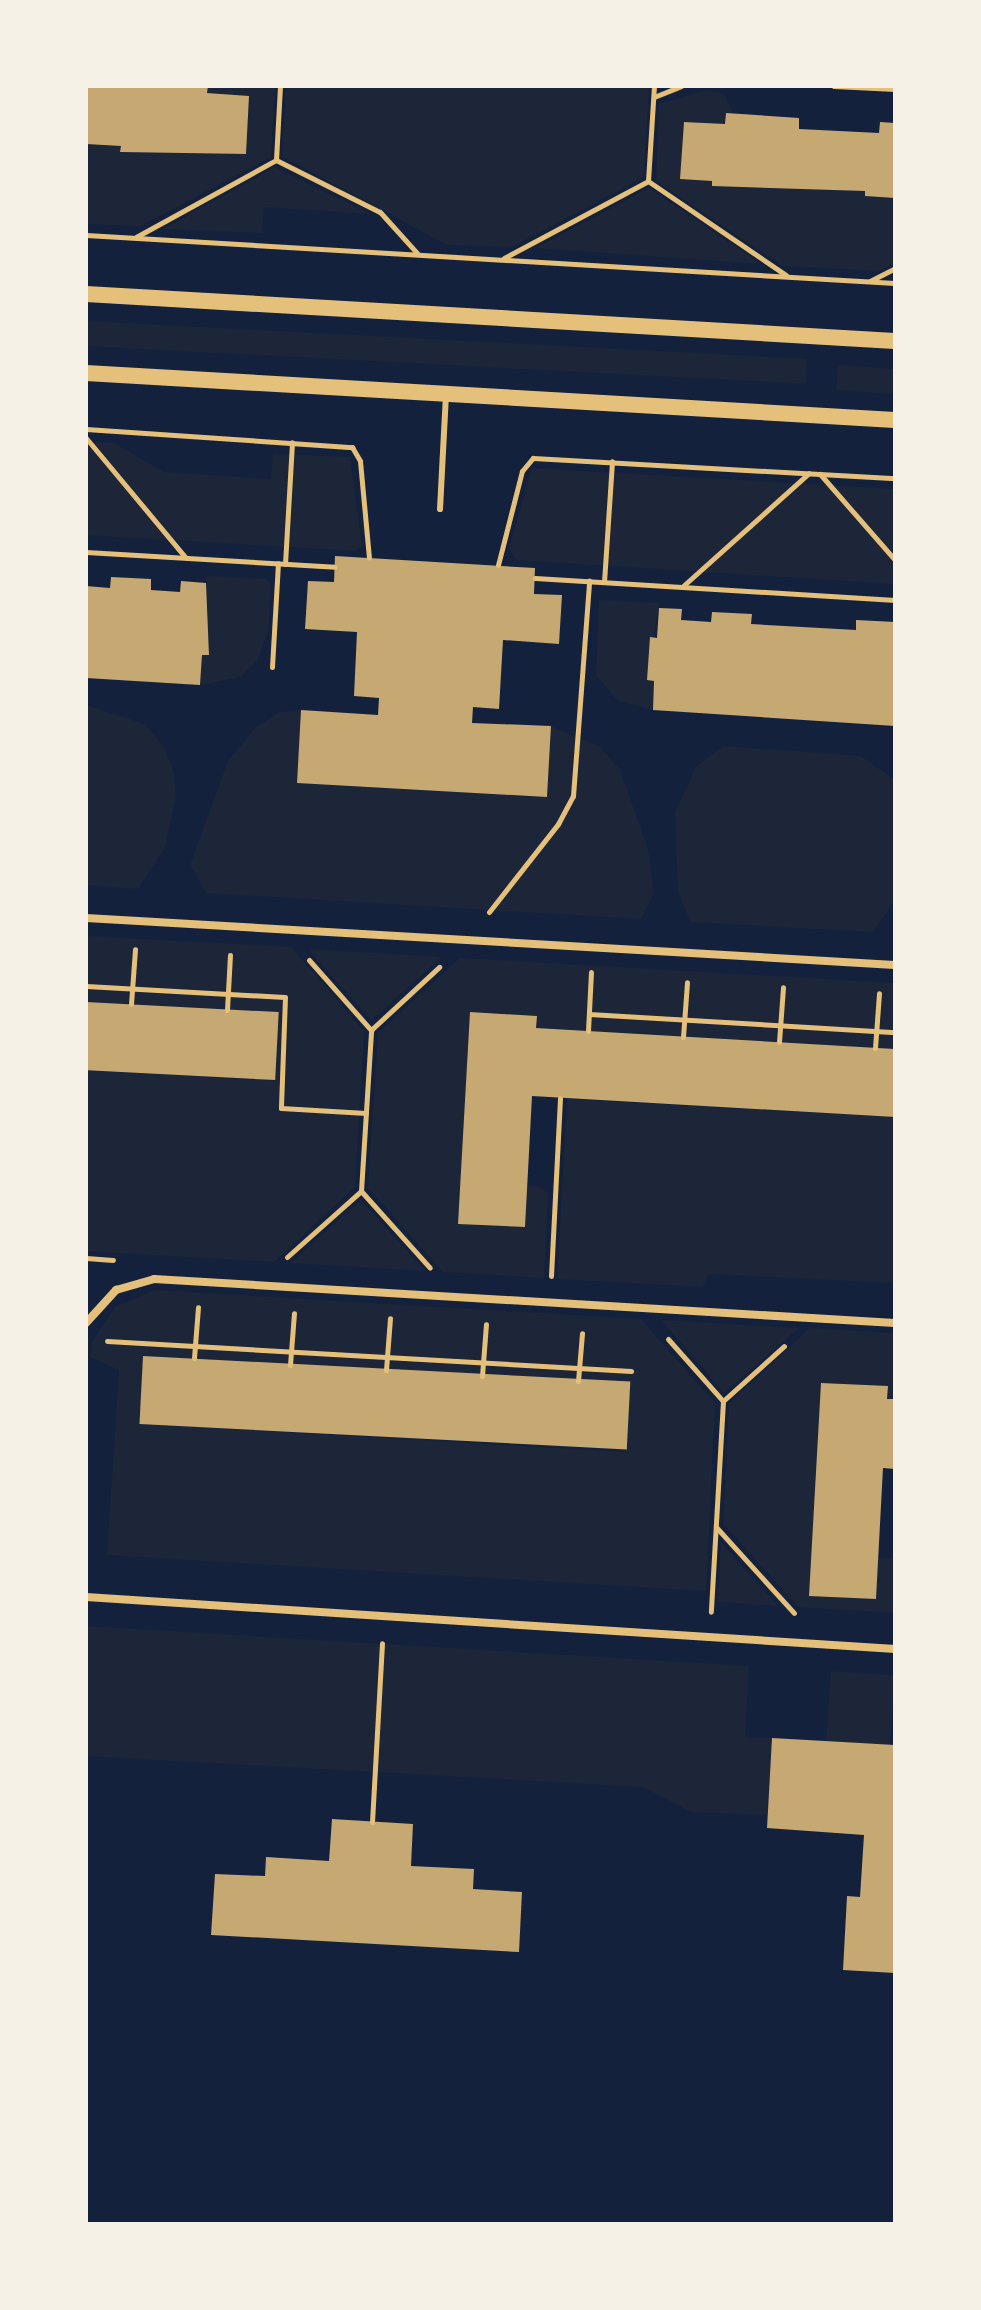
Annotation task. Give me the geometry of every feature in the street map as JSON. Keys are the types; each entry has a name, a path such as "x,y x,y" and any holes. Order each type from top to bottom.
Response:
{"main road":[{"path":"86,294 895,341"},
{"path":"86,373 895,420"}],"street":[{"path":"86,918 895,965"},
{"path":"86,1323 105,1298 128,1284 154,1279 895,1323"},
{"path":"86,1597 383,1619 895,1649"}],"lane":[{"path":"440,509 446,395"}],"path":[{"path":"276,160 280,86"},
{"path":"648,181 654,86"},
{"path":"654,97 681,86"},
{"path":"834,86 895,89"},
{"path":"135,238 276,160"},
{"path":"276,160 380,212 418,253"},
{"path":"503,259 648,181"},
{"path":"648,181 789,277"},
{"path":"86,235 895,283"},
{"path":"869,281 895,268"},
{"path":"86,429 346,445 356,450 369,558"},
{"path":"86,438 185,557"},
{"path":"272,667 292,442"},
{"path":"498,565 528,461 612,461 895,478"},
{"path":"604,582 612,461"},
{"path":"682,587 809,473"},
{"path":"820,474 895,560"},
{"path":"86,552 335,567"},
{"path":"535,578 895,600"},
{"path":"486,916 558,824 573,796 589,581"},
{"path":"131,1004 136,920"},
{"path":"227,1010 232,926"},
{"path":"282,929 371,1030"},
{"path":"285,1259 361,1191 371,1030 470,940"},
{"path":"588,1031 593,947"},
{"path":"683,1037 688,953"},
{"path":"779,1042 785,958"},
{"path":"875,1048 881,964"},
{"path":"86,986 285,997 281,1108 366,1113"},
{"path":"589,1014 895,1032"},
{"path":"550,1285 560,1098"},
{"path":"361,1191 440,1279"},
{"path":"194,1358 201,1282"},
{"path":"290,1365 296,1288"},
{"path":"386,1370 392,1293"},
{"path":"482,1376 489,1299"},
{"path":"578,1381 585,1304"},
{"path":"641,1308 723,1401 709,1638"},
{"path":"723,1401 815,1318"},
{"path":"93,1340 631,1371"},
{"path":"716,1526 794,1613"},
{"path":"372,1822 383,1619"}],"shaded area":[{"path":"208,86 275,86 271,157 141,226 86,224 86,144 121,146 121,152 245,154 249,96 207,93"},
{"path":"286,86 649,86 644,177 512,247 447,245 282,156"},
{"path":"703,91 724,93 733,114 726,113 725,124 684,122 681,179 712,181 712,186 865,191 866,196 895,198 895,263 880,271 783,266 656,181 659,104"},
{"path":"275,167 370,214 264,207 262,233 164,229"},
{"path":"649,188 761,264 536,248"},
{"path":"86,321 807,359 806,384 86,346"},
{"path":"838,365 895,369 893,394 836,390"},
{"path":"86,441 114,443 164,472 271,479 273,454 350,457 362,547 356,551 86,535"},
{"path":"532,468 895,489 895,584 516,560 509,548"},
{"path":"206,576 266,579 271,585 268,633 257,661 240,677 200,685 202,655 209,655"},
{"path":"599,600 659,603 647,679 654,681 653,710 618,701 596,675"},
{"path":"86,705 145,724 164,747 174,772 176,796 165,847 138,889 86,885"},
{"path":"301,710 297,783 547,797 551,726 600,747 620,770 648,849 654,892 641,919 206,893 190,865 228,761 256,727 280,712"},
{"path":"723,746 861,756 895,780 895,900 873,932 690,922 678,891 675,812 696,767"},
{"path":"86,936 291,947 364,1031 355,1187 274,1262 86,1251 86,1070 274,1081 279,1013 86,1002"},
{"path":"308,949 442,957 371,1020"},
{"path":"460,958 895,983 895,1049 536,1028 536,1016 470,1012 458,1223 525,1227 527,1186 538,1186 548,1193 544,1278 443,1272 368,1188 378,1033"},
{"path":"567,1099 895,1117 895,1283 709,1274 702,1287 557,1279"},
{"path":"361,1200 425,1271 291,1263"},
{"path":"154,1290 641,1319 715,1403 706,1591 107,1555 119,1370 90,1357 92,1342 115,1307","holes":["143,1356 629,1384 626,1452 139,1424"]},
{"path":"661,1320 799,1328 724,1393"},
{"path":"810,1328 895,1333 895,1399 887,1399 888,1386 822,1383 875,1599 878,1558 895,1558 895,1613 798,1607 723,1523 729,1404"},
{"path":"721,1542 778,1606 718,1602"},
{"path":"86,1626 749,1666 745,1737 772,1738 767,1815 691,1812 643,1787 86,1756"},
{"path":"831,1671 895,1675 890,1746 826,1742"}],"building":[{"path":"86,86 208,86 207,93 249,96 246,154 120,152 121,146 86,144"},
{"path":"726,113 799,118 799,129 879,133 880,122 895,123 895,198 865,196 865,191 712,186 712,181 680,179 684,122 725,124"},
{"path":"335,556 535,568 534,594 562,595 559,644 503,640 499,709 473,707 472,723 551,726 547,797 297,783 301,710 378,715 379,698 354,696 357,632 305,629 308,581 334,582"},
{"path":"111,577 151,579 151,590 180,592 181,581 206,583 209,655 202,655 200,685 86,678 86,586 110,588"},
{"path":"659,608 682,609 681,620 711,622 712,612 752,614 751,624 856,630 856,620 895,622 895,726 653,710 654,681 647,680 650,637 657,638"},
{"path":"86,1002 279,1012 275,1080 86,1070"},
{"path":"470,1012 537,1016 536,1028 895,1049 895,1117 532,1096 525,1227 458,1224"},
{"path":"143,1356 630,1382 627,1449 139,1424"},
{"path":"821,1383 888,1386 887,1399 895,1399 895,1469 883,1468 876,1599 809,1596"},
{"path":"772,1738 895,1745 895,1973 843,1970 847,1896 860,1897 864,1835 767,1828"},
{"path":"332,1819 413,1824 411,1866 474,1869 473,1889 522,1892 519,1952 211,1935 215,1874 265,1876 266,1857 329,1861"}]}
